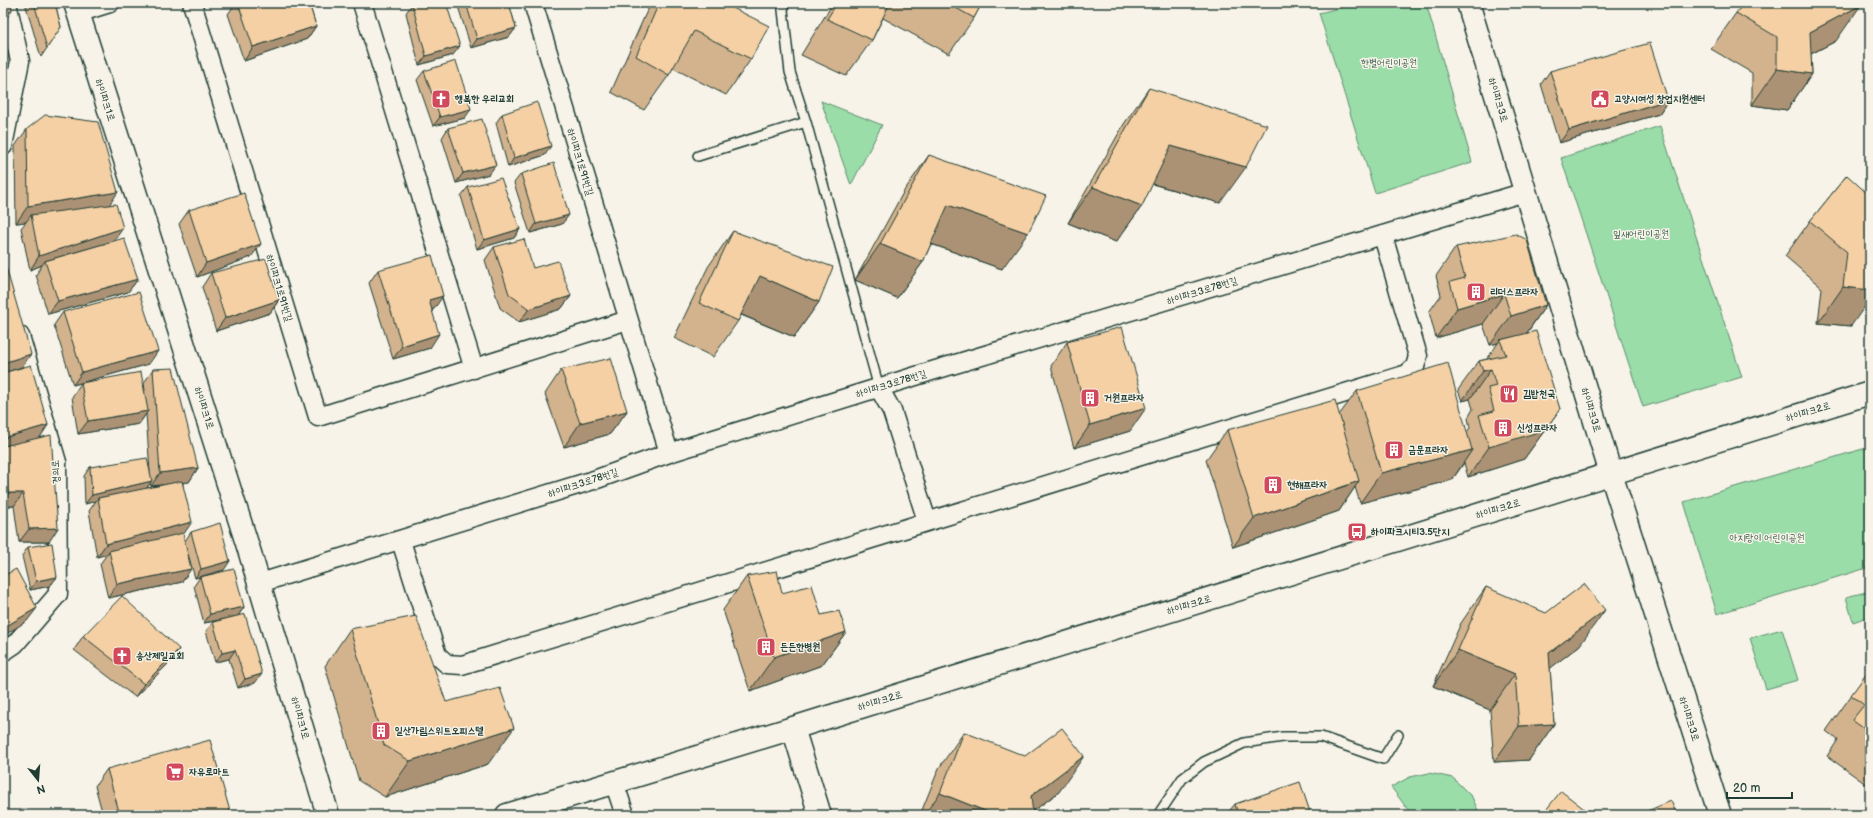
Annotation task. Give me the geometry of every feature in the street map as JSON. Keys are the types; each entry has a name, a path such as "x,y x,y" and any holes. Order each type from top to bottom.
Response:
{"street":[{"path":"3,146 20,61 7,3"},
{"path":"76,8 110,3"},
{"name":"하이파크1로91번길","path":"192,3 318,417 628,320"},
{"path":"362,3 474,369"},
{"name":"하이파크1로91번길","path":"533,3 669,453"},
{"name":"하이파크3로","path":"1468,3 1611,474 1720,815"},
{"name":"하이파크1로","path":"76,8 260,583 328,815"},
{"name":"하이파크3로78번길","path":"260,583 401,541 597,479 669,453 879,388 1525,192"},
{"path":"401,541 437,655 447,664 462,665 927,520 1144,456 1407,374 1415,367 1418,356 1383,236"},
{"name":"경의로","path":"3,652 15,644 58,594 57,462 16,321"},
{"path":"879,388 892,411 927,520"},
{"name":"하이파크2로","path":"507,815 793,728 1870,392"},
{"path":"793,728 820,815"},
{"path":"614,782 625,815"}],"lane":[{"path":"785,3 783,10 790,72 806,122 879,388"},
{"path":"698,156 806,122"},
{"path":"1158,815 1182,779 1204,762 1244,743 1283,737 1321,738 1383,759 1398,735"}],"green space":[{"name":"한별어린이공원","path":"1360,3 1426,3 1472,162 1375,193 1319,13"},
{"path":"821,101 882,125 851,185"},
{"name":"잎새어린이공원","path":"1660,126 1742,377 1643,407 1561,158"},
{"name":"아지랑이 어린이공원","path":"1866,448 1870,461 1870,567 1717,614 1684,502"},
{"path":"1870,591 1870,616 1853,622 1846,597"},
{"path":"1782,629 1798,680 1766,689 1750,638"},
{"path":"1429,773 1453,778 1472,797 1480,815 1412,815 1391,787 1410,777"}],"building":[{"path":"3,3 11,3 12,10 3,13"},
{"path":"34,3 55,3 61,27 47,48"},
{"path":"238,3 309,3 316,26 253,47"},
{"path":"446,3 460,46 426,56 412,4"},
{"path":"466,3 509,3 516,28 477,39"},
{"path":"659,3 723,3 769,26 751,59 694,31 669,75 636,56"},
{"path":"837,3 890,3 872,40 827,19"},
{"path":"947,3 982,3 974,18"},
{"path":"1744,3 1860,3 1861,5 1810,32 1812,74 1777,69 1777,37 1736,13"},
{"name":"고양시여성 창업지원센터","path":"1650,43 1668,100 1569,130 1550,71"},
{"name":"행복한 우리교회","path":"456,61 471,109 440,117 424,71"},
{"path":"1149,88 1267,125 1246,167 1171,146 1142,206 1093,187"},
{"path":"537,102 551,146 514,158 502,114"},
{"path":"45,115 98,122 118,192 28,206 27,129"},
{"path":"482,119 496,165 463,173 448,128"},
{"path":"929,155 1046,196 1028,233 948,205 923,262 880,244"},
{"path":"554,163 569,215 536,224 521,174"},
{"path":"3,167 4,213 3,213"},
{"path":"1847,175 1870,196 1870,290 1843,287 1847,252 1810,221"},
{"path":"501,178 520,229 484,240 468,187"},
{"path":"244,193 261,244 206,263 189,210"},
{"path":"116,204 123,228 39,256 31,215"},
{"path":"733,231 833,267 819,302 760,276 738,321 699,303"},
{"path":"1516,234 1527,240 1546,305 1511,316 1504,294 1457,308 1450,282 1465,278 1456,247"},
{"path":"124,238 138,279 58,301 45,261"},
{"path":"524,239 533,268 558,261 571,296 529,309 509,294 494,247"},
{"path":"432,255 443,296 429,300 439,334 402,346 378,270"},
{"path":"3,257 31,354 3,363"},
{"path":"266,259 279,300 225,318 211,273"},
{"path":"139,292 158,351 82,372 63,312"},
{"path":"1122,327 1146,408 1090,425 1067,342"},
{"path":"1536,331 1560,409 1545,430 1489,447 1479,415 1494,411 1488,388 1496,386 1491,369 1483,371 1479,361 1506,355 1500,340"},
{"path":"611,358 627,411 580,423 561,370"},
{"path":"1448,363 1472,450 1381,473 1357,391"},
{"path":"31,365 48,425 3,438 3,373"},
{"path":"173,368 198,468 160,473 153,369"},
{"path":"141,372 148,411 88,421 81,383"},
{"path":"1335,400 1359,481 1254,518 1227,430"},
{"path":"51,435 58,528 29,529 23,493 8,493 4,446"},
{"path":"147,458 152,481 92,495 90,467"},
{"path":"182,481 192,522 106,544 98,498"},
{"path":"220,523 230,561 201,569 191,532"},
{"path":"183,533 191,569 117,584 109,551"},
{"path":"52,543 57,577 36,581 28,547"},
{"path":"16,569 37,608 3,628 3,576"},
{"path":"234,569 244,607 210,614 200,577"},
{"path":"777,571 782,593 812,585 821,615 839,611 846,632 774,657 747,576"},
{"path":"1584,584 1605,610 1549,653 1554,724 1519,726 1515,674 1458,650 1486,587 1546,613"},
{"name":"송산제일교회","path":"122,596 179,649 144,684 83,636"},
{"path":"245,614 262,674 245,679 235,650 222,653 213,622"},
{"path":"416,616 446,702 500,688 514,728 410,761 384,745 350,629"},
{"path":"1870,669 1870,733 1852,720 1864,705 1851,695"},
{"path":"1062,728 1084,756 1031,796 1033,815 995,815 940,793 964,732 1025,756"},
{"name":"자유로마트","path":"210,740 231,815 120,815 107,769"},
{"path":"1300,782 1311,815 1238,815 1235,804"},
{"path":"1561,791 1592,815 1542,815"},
{"path":"1671,801 1677,815 1638,815"}],"place":[{"name":"행복한 우리교회","path":"441,99"},
{"name":"고양시여성 창업지원센터","path":"1600,99"},
{"name":"리더스프라자","path":"1476,292"},
{"name":"김밥천국","path":"1509,394"},
{"name":"거원프라자","path":"1090,398"},
{"name":"신성프라자","path":"1503,428"},
{"name":"금문프라자","path":"1394,450"},
{"name":"현해프라자","path":"1273,485"},
{"name":"하이파크시티3.5단지","path":"1357,532"},
{"name":"든든한병원","path":"766,647"},
{"name":"송산제일교회","path":"122,656"},
{"name":"일산가림스위트오피스텔","path":"381,731"},
{"name":"자유로마트","path":"175,772"}]}
